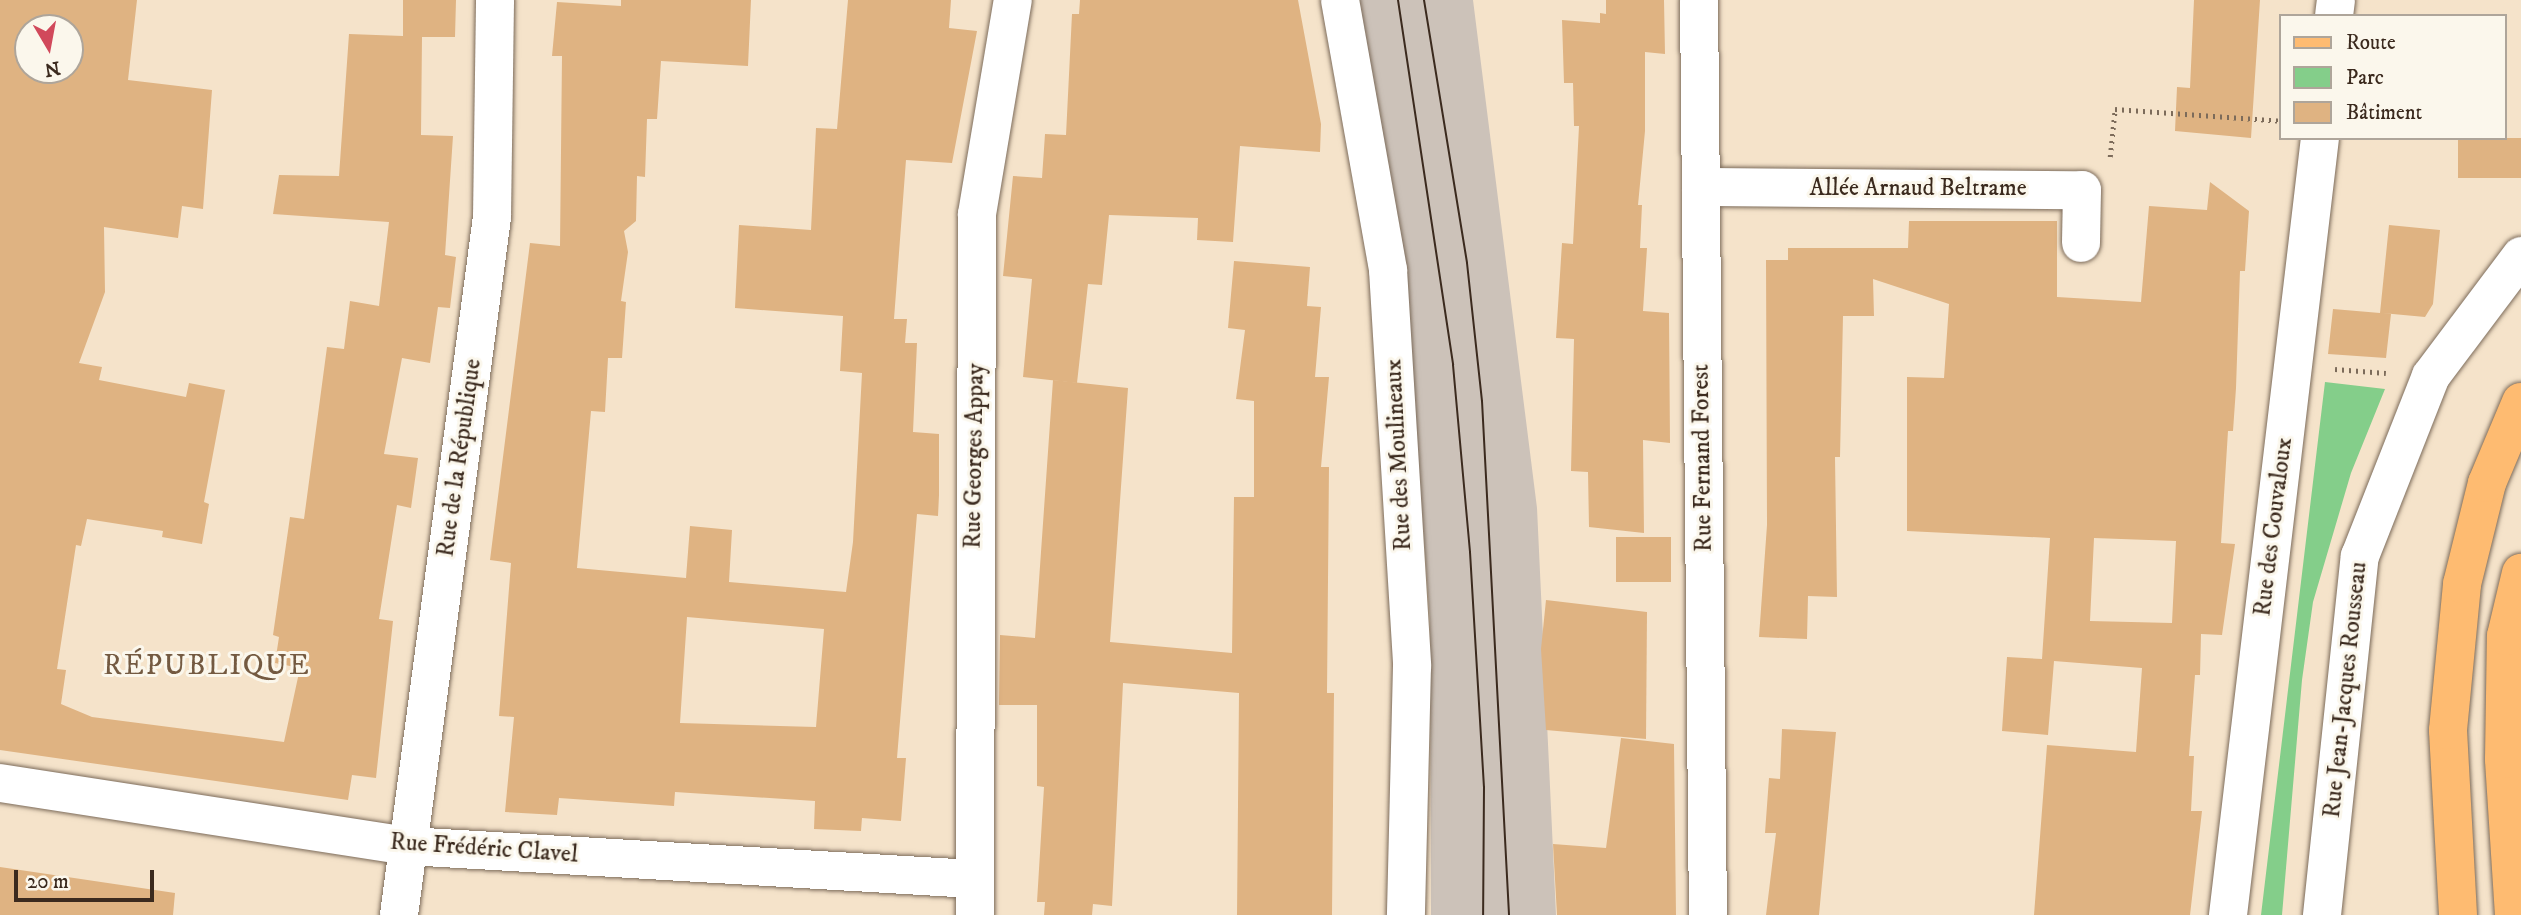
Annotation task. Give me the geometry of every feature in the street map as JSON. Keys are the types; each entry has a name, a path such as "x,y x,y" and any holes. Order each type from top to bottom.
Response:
{"main road":[{"path":"2458,915 2448,730 2462,584 2487,483 2521,402"},
{"path":"2514,915 2504,759 2506,636 2521,573"}],"street":[{"name":"Rue de la République","path":"399,915 492,217 495,0"},
{"name":"Rue Georges Appay","path":"974,897 977,214 1013,0"},
{"name":"Rue des Moulineaux","path":"1340,0 1388,270 1412,666 1406,915"},
{"name":"Rue Fernand Forest","path":"1699,0 1708,915"},
{"name":"Rue des Couvaloux","path":"2228,915 2320,140"},
{"name":"Allée Arnaud Beltrame","path":"1701,187 2082,190 2081,243"},
{"name":"Rue Jean-Jacques Rousseau","path":"2322,915 2360,555 2431,376 2521,256"},
{"name":"Rue Frédéric Clavel","path":"0,783 408,846 974,897"}],"path":[{"path":"2115,109 2280,121"},
{"path":"2295,366 2431,376"}],"shaded area":[{"path":"1353,0 1473,0 1537,508 1556,915 1431,915 1430,620 1403,258"}],"green space":[{"path":"2325,382 2385,389 2351,473 2313,602 2302,680 2282,915 2261,915"}],"building":[{"path":"0,0 137,0 128,80 212,90 203,209 182,206 178,238 104,227 105,292 79,363 102,367 99,380 186,397 189,383 225,390 204,502 209,504 202,544 162,537 163,531 87,519 81,546 76,545 57,669 66,670 61,704 92,717 284,742 300,668 275,663 279,637 273,635 290,517 304,519 327,347 344,349 350,301 379,306 389,222 273,214 279,175 339,176 349,34 403,36 403,0 456,0 455,37 422,37 421,135 453,136 445,255 456,257 450,308 438,307 430,363 402,358 384,454 418,458 411,508 397,505 379,619 393,621 376,778 352,775 348,800 0,750"},
{"path":"621,0 751,0 748,66 661,61 657,119 647,119 645,177 637,176 636,221 624,231 628,252 621,301 626,302 622,358 608,358 605,412 591,411 577,568 686,578 690,526 732,530 729,582 846,592 853,542 862,373 840,371 843,316 735,308 739,225 811,230 816,128 837,129 848,0 951,0 949,28 977,31 952,163 906,160 894,319 907,319 905,343 917,343 913,432 939,434 939,495 938,516 917,514 897,758 906,758 901,821 862,818 861,831 814,829 815,801 675,792 674,806 559,798 557,815 505,812 514,717 499,716 511,563 490,560 530,243 560,246 562,56 552,56 557,2 621,6","holes":["687,617 824,629 816,727 680,723"]},
{"path":"1080,0 1298,0 1321,124 1320,152 1240,146 1233,242 1197,240 1198,218 1109,215 1102,285 1088,284 1077,383 1023,377 1032,279 1003,276 1013,176 1042,178 1045,134 1066,135 1072,14 1079,14"},
{"path":"1606,0 1664,0 1665,54 1645,52 1645,131 1638,205 1642,205 1640,248 1647,248 1643,311 1669,313 1670,443 1643,440 1644,533 1589,527 1588,472 1571,471 1574,339 1556,338 1562,243 1573,244 1579,126 1574,126 1573,83 1564,83 1562,20 1600,23 1600,13 1606,14"},
{"path":"2194,0 2260,0 2251,138 2175,131 2177,87 2190,88"},
{"path":"2521,138 2521,178 2458,178 2458,140"},
{"path":"2210,182 2249,211 2245,271 2240,271 2233,431 2228,431 2221,543 2235,544 2222,635 2201,634 2200,675 2195,675 2189,756 2194,756 2191,811 2202,811 2190,915 2034,915 2047,745 2136,752 2142,668 2054,661 2048,735 2002,731 2007,657 2042,659 2050,538 1907,531 1907,377 1944,378 1949,304 1873,279 1874,316 1843,316 1840,457 1835,457 1837,597 1808,596 1807,639 1759,637 1767,525 1766,260 1788,260 1788,248 1908,248 1909,221 2057,221 2057,297 2141,302 2149,206 2207,210","holes":["2094,538 2176,541 2172,623 2090,621"]},
{"path":"2389,225 2440,230 2433,304 2425,317 2382,313 2391,314 2386,358 2328,354 2333,309 2380,313"},
{"path":"1234,261 1310,267 1307,306 1321,307 1315,377 1329,377 1321,467 1329,467 1327,693 1334,693 1332,915 1237,915 1239,693 1123,683 1112,906 1093,904 1092,915 1044,915 1045,902 1037,902 1044,787 1037,786 1037,705 999,705 1000,635 1035,638 1053,380 1128,388 1110,642 1232,653 1234,497 1254,497 1254,401 1236,399 1245,330 1228,328"},
{"path":"1616,537 1671,537 1671,582 1616,582"},
{"path":"1546,600 1647,612 1646,739 1546,730 1541,649"},
{"path":"1782,729 1836,732 1819,915 1766,915 1776,833 1765,833 1769,778 1780,779"},
{"path":"1621,738 1674,744 1676,915 1557,915 1553,844 1606,848"},
{"path":"0,867 175,893 173,915 0,915"}],"tram line":[{"path":"1398,0 1453,365 1470,552 1484,787 1483,915"},
{"path":"1424,0 1467,263 1482,401 1509,915"}],"district":[{"name":"RÉPUBLIQUE","path":"207,666"}]}
